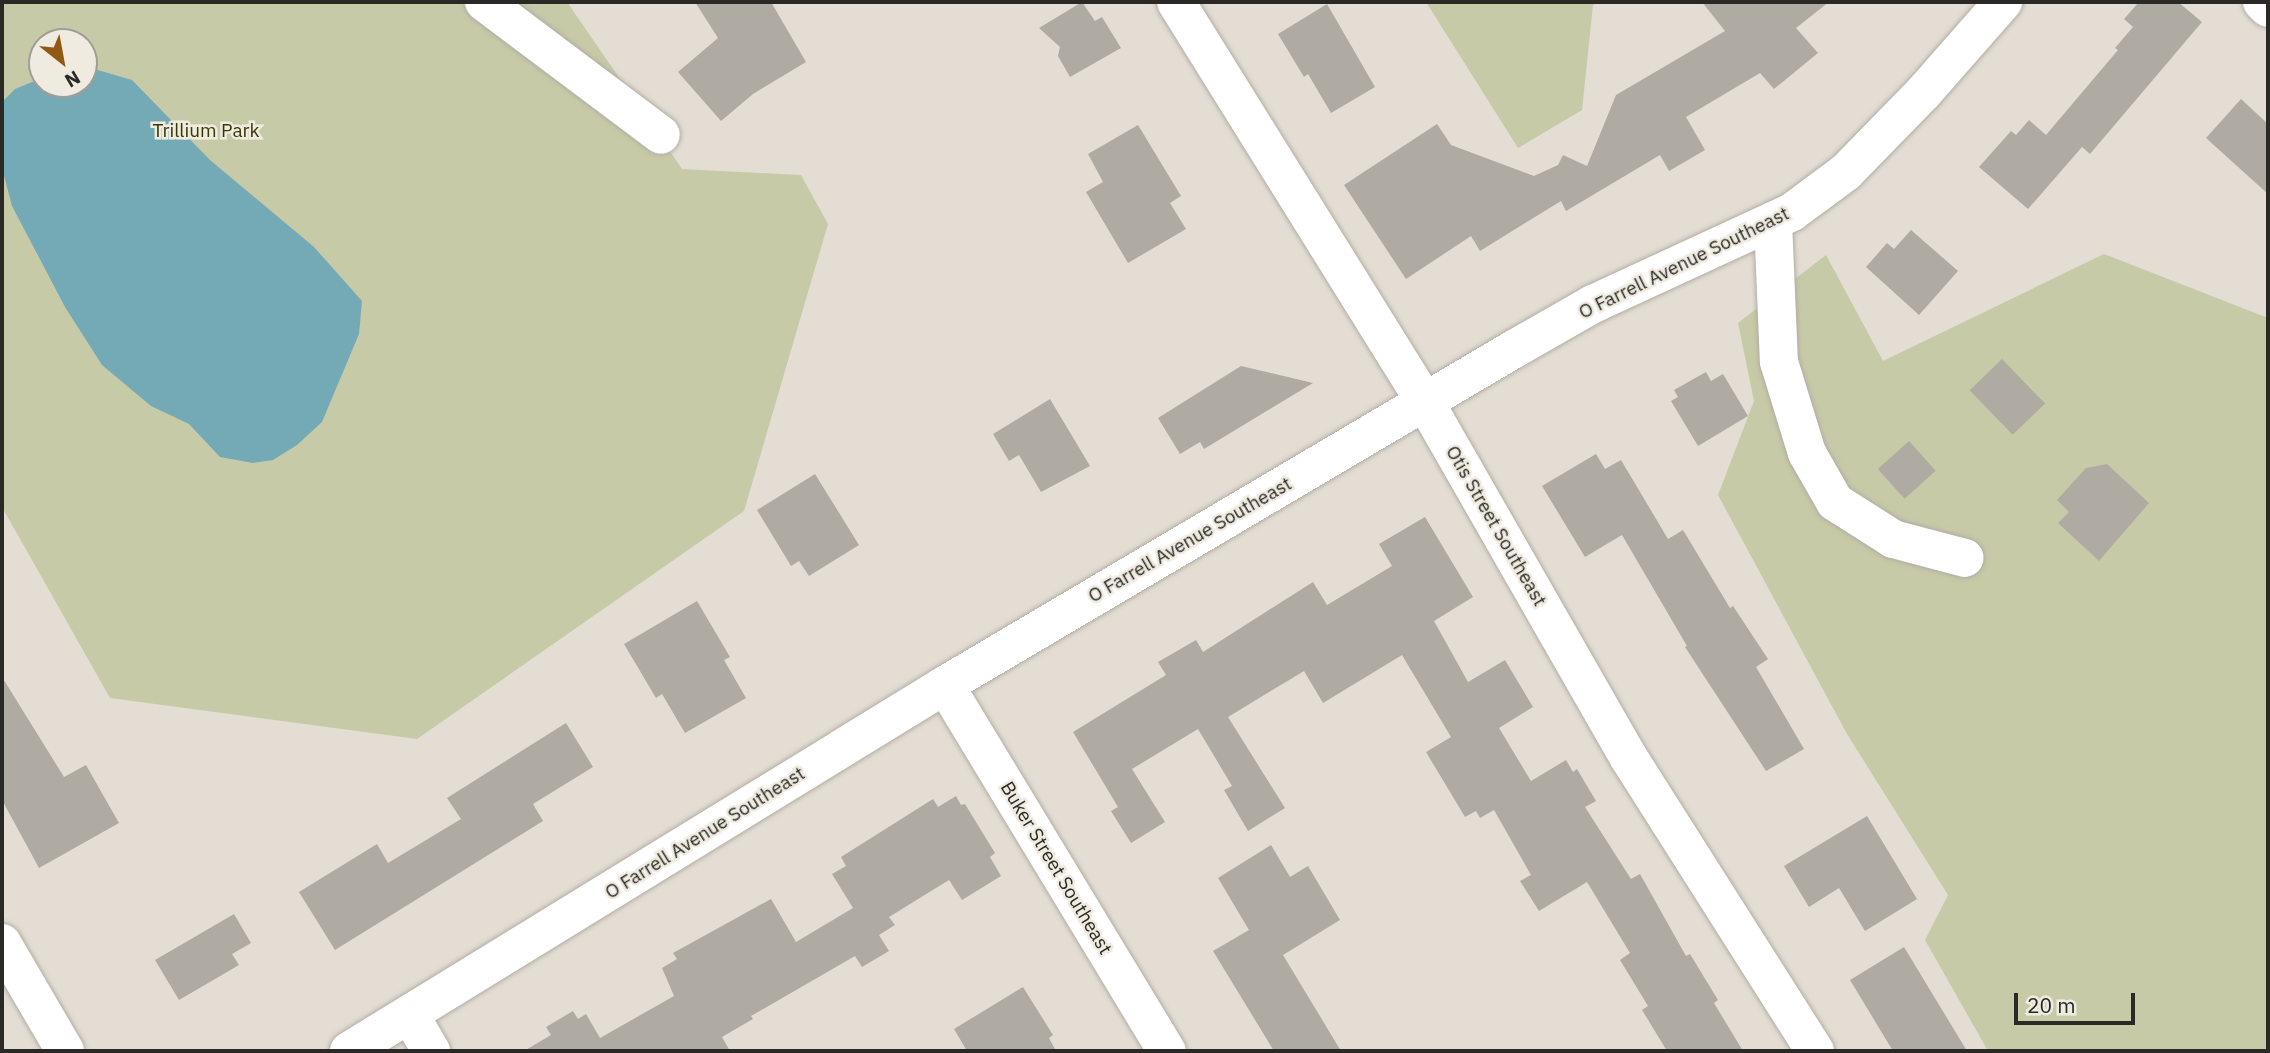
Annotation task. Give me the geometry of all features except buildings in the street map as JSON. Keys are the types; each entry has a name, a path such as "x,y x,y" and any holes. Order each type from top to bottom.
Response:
{"street":[{"path":"484,2 662,135"},
{"name":"Otis Street Southeast","path":"1176,2 1425,402 1629,758 1815,1051"},
{"name":"O Farrell Avenue Southeast","path":"349,1051 945,685 1593,304 1792,212 1846,172 1924,92 2003,2"},
{"path":"2262,2 2268,8"},
{"path":"1773,221 1779,362 1807,453 1835,502 1893,539 1965,558"},
{"name":"Buker Street Southeast","path":"945,685 1167,1051"},
{"path":"2,943 65,1051"},
{"path":"410,1015 432,1051"}],"green space":[{"name":"Trillium Park","path":"2,2 567,2 682,169 801,175 828,224 744,511 417,739 110,698 2,507"},
{"path":"1426,2 1599,2 1593,5 1582,110 1518,148"},
{"path":"2104,254 2268,318 2268,1051 1988,1051 1925,940 1948,895 1847,734 1718,495 1754,401 1738,323 1826,255 1883,361"}],"water":[{"path":"98,70 132,80 210,160 314,247 362,301 359,334 322,422 297,445 273,460 253,463 220,457 189,424 151,406 102,365 65,307 12,206 2,168 2,102 15,89 28,84 28,98 98,98"}]}
